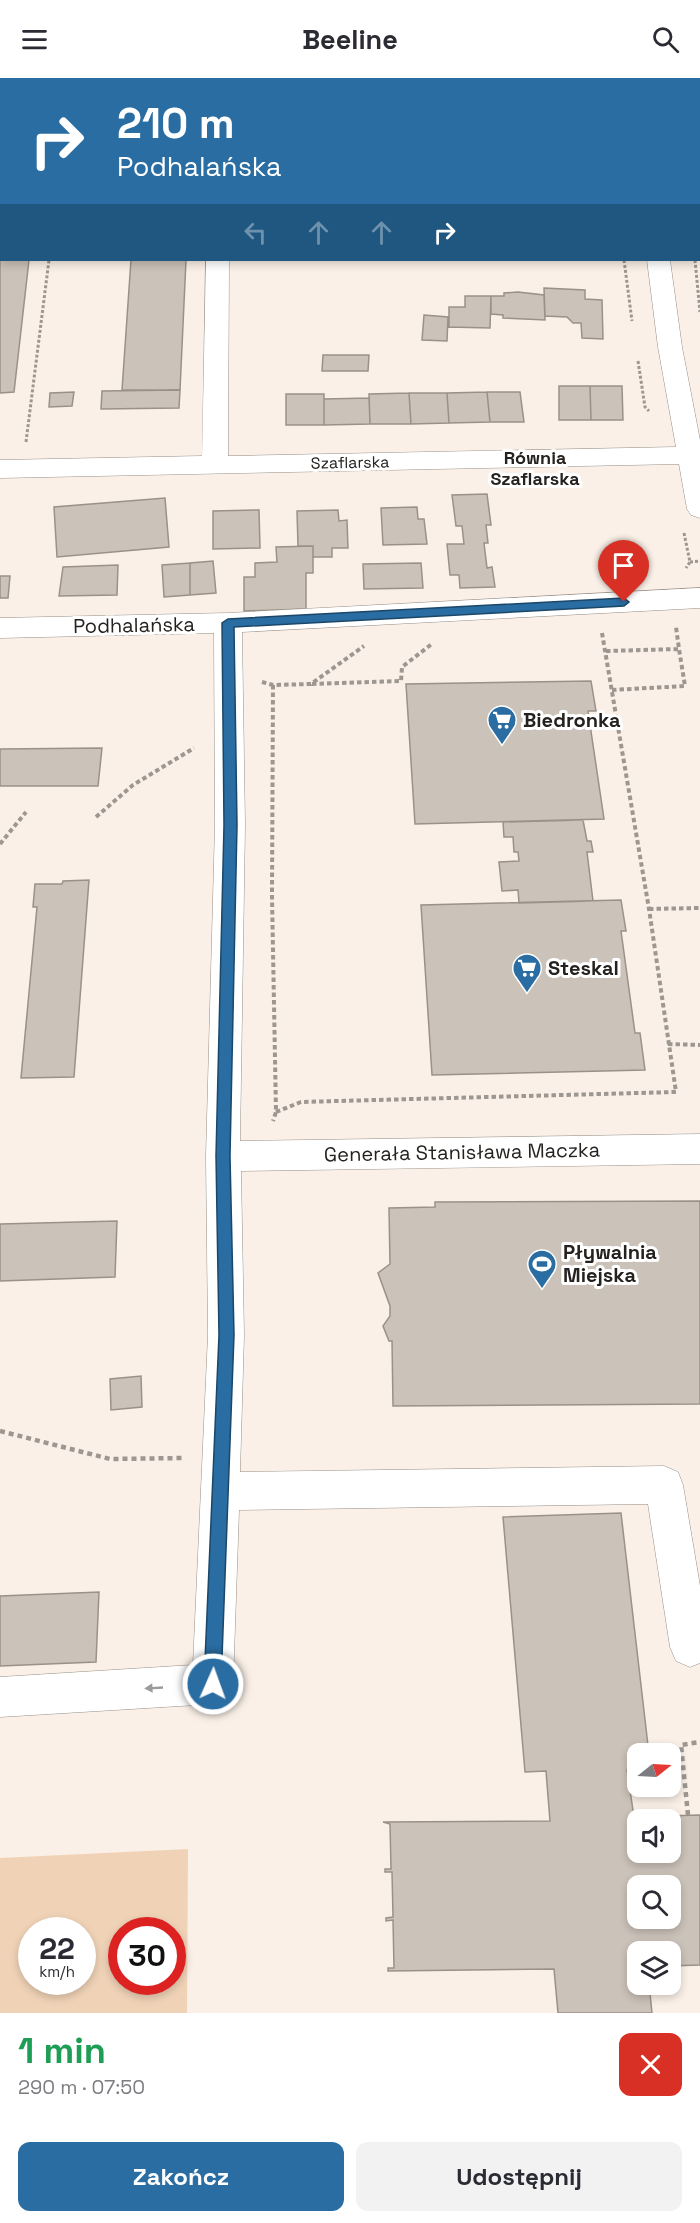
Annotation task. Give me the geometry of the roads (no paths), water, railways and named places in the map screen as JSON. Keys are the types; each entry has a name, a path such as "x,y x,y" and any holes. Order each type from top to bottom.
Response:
{"street":[{"path":"215,464 217,261"},
{"path":"659,261 670,347 695,456 700,509"},
{"name":"Szaflarska","path":"0,469 695,456"},
{"name":"Podhalańska","path":"0,628 228,623 700,598"},
{"path":"0,1697 213,1684 226,1335 223,1156 230,825 228,623"},
{"name":"Generała Stanisława Maczka","path":"223,1156 700,1149"},
{"path":"221,1474 664,1485 690,1647"}],"place":[{"name":"Biedronka","path":"502,746"},
{"name":"Steskal","path":"527,994"},
{"name":"Pływalnia Miejska","path":"542,1290"}],"district":[{"name":"Równia Szaflarska","path":"535,468"}]}
